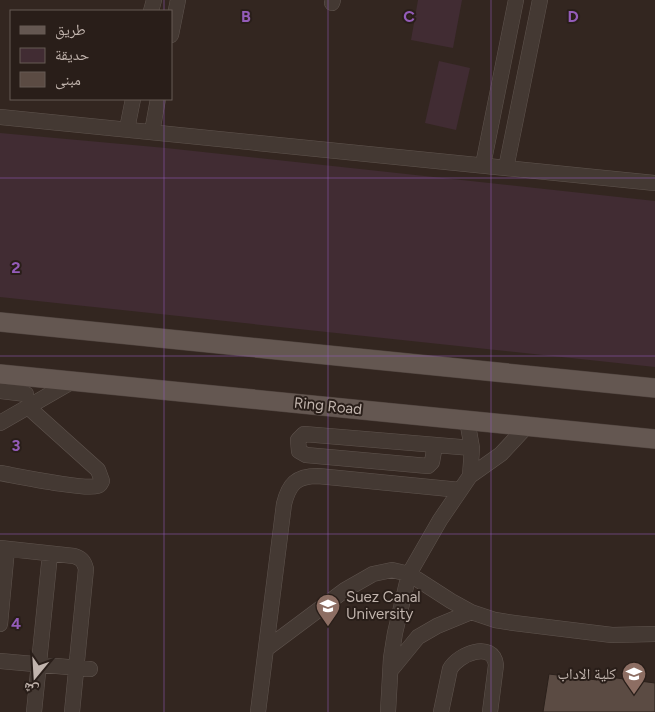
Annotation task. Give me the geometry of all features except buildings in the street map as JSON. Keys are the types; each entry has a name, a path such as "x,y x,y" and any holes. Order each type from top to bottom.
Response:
{"main road":[{"path":"0,322 655,388"},
{"name":"Ring Road","path":"0,374 655,440"}],"street":[{"path":"172,30 178,0"},
{"path":"483,165 516,0"},
{"path":"506,168 540,0"},
{"path":"126,129 133,100"},
{"path":"152,132 158,100"},
{"path":"0,117 655,183"},
{"path":"0,424 27,400 73,381"},
{"path":"0,391 27,400 98,470 102,481 100,485 95,487 0,473"},
{"path":"467,420 472,448 470,476"},
{"path":"390,712 391,670 395,633 409,574 440,520 470,476 501,454 527,426"},
{"path":"435,445 432,462 428,466 306,455 299,451 298,440 304,434 472,448"},
{"path":"258,712 284,504 287,493 296,481 307,476 318,476 460,490"},
{"path":"0,624 4,549 80,558 85,562 83,669 72,712"},
{"path":"34,712 50,554"},
{"path":"266,649 345,590 373,574 392,570 409,574 471,612 514,623 612,635 655,634"},
{"path":"391,670 418,637 437,626 471,612"},
{"path":"442,712 450,669 453,663 465,655 487,652 496,659 490,712"},
{"path":"0,661 83,669"}],"green space":[{"path":"418,0 462,0 453,48 411,40"},
{"path":"439,61 470,68 456,130 425,123"},
{"path":"0,133 166,148 655,201 655,367 0,297"}],"place":[{"name":"Suez Canal University","path":"328,627"},
{"name":"كلية الاداب","path":"634,695"}]}
